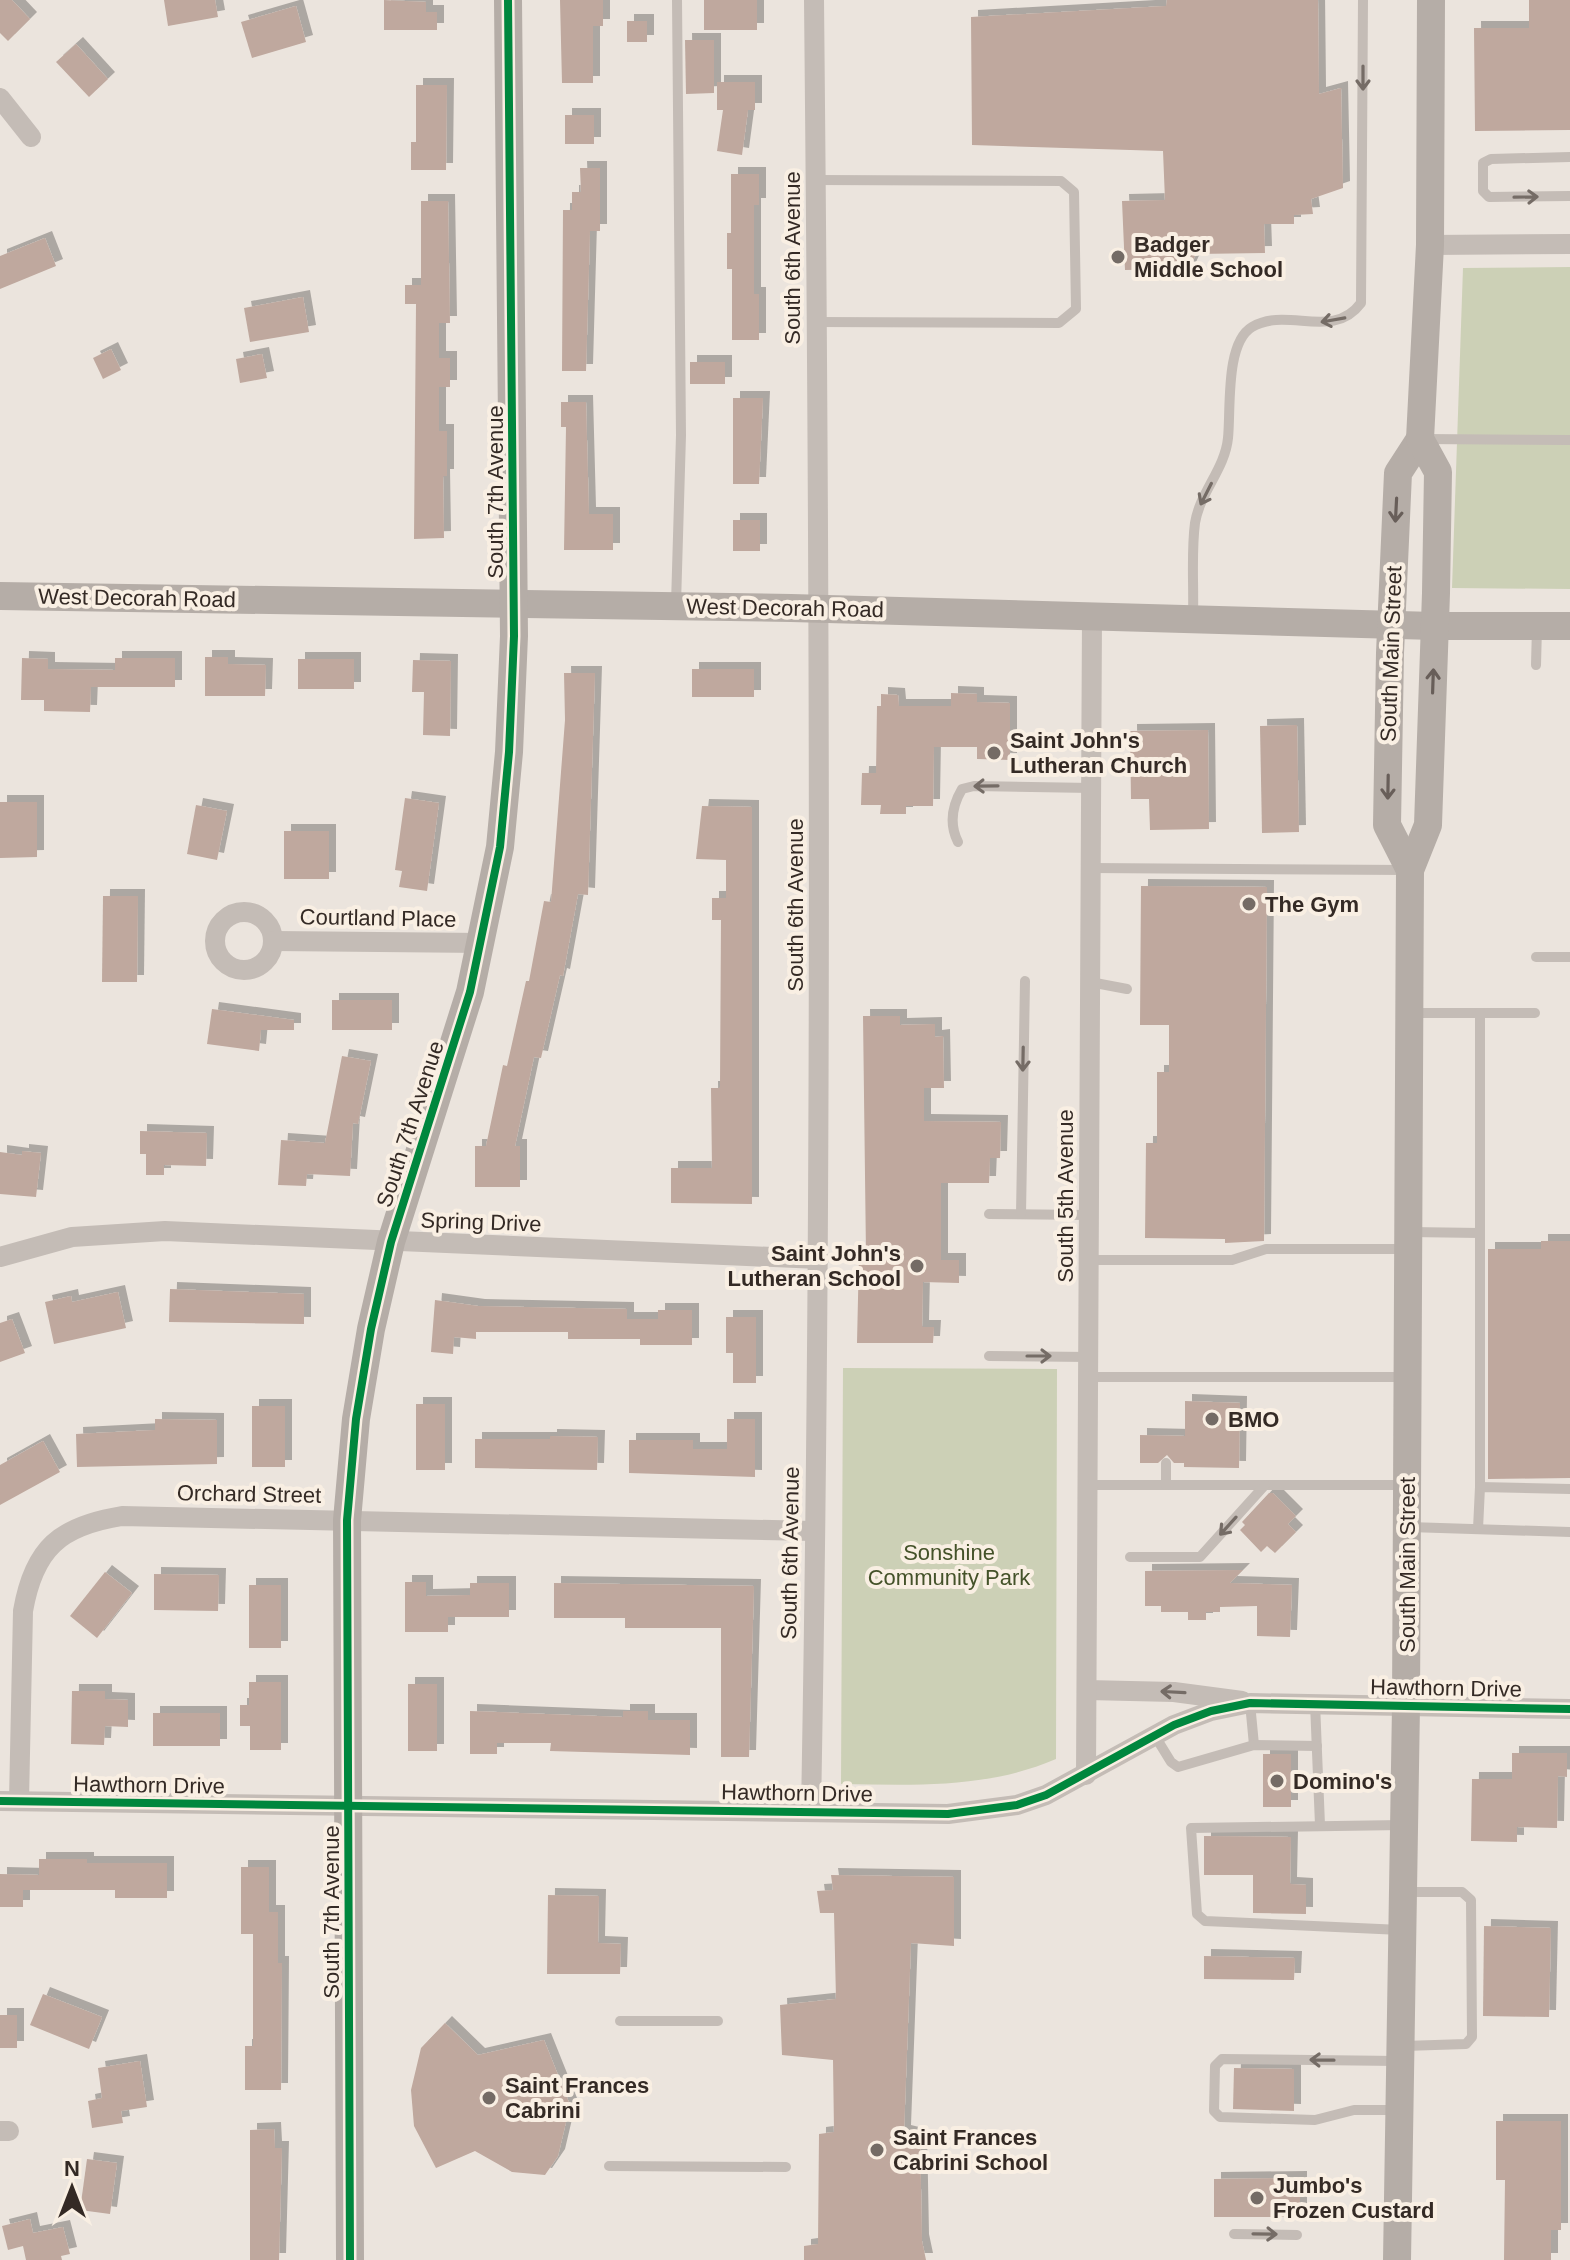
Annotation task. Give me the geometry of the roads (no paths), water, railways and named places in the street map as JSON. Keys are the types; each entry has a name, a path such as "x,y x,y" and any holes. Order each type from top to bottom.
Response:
{"street":[{"name":"South 7th Avenue","path":"350,2260 347,1520 356,1419 391,1242 456,1042 483,943 500,847 509,752 513,603 508,0"},
{"name":"South 6th Avenue","path":"811,1811 819,1259 819,609 814,0"},
{"name":"South Main Street","path":"1410,870 1387,825 1391,625 1398,473 1420,439 1430,245 1431,0"},
{"path":"0,98 31,137"},
{"path":"1430,245 1570,244"},
{"name":"South Main Street","path":"1397,2260 1406,1706 1410,870 1428,825 1438,472 1420,439"},
{"name":"West Decorah Road","path":"0,596 676,606 1435,626 1570,626"},
{"name":"South 5th Avenue","path":"1086,1775 1092,617"},
{"name":"Courtland Place","path":"274,941 483,943"},
{"name":"Spring Drive","path":"0,1257 59,1240 110,1232 165,1231 819,1259"},
{"name":"Orchard Street","path":"9,1801 23,1611 28,1584 41,1558 59,1538 86,1522 122,1516 814,1531"},
{"path":"1087,1690 1198,1693 1250,1703"},
{"name":"Hawthorn Drive","path":"9,1801 948,1814 989,1810 1046,1795 1155,1736 1211,1711 1250,1703 1570,1709"}],"lane":[{"path":"676,606 681,435 677,0"},
{"path":"1193,619 1194,542 1199,509 1227,450 1234,358 1242,336 1251,327 1264,322 1338,321 1353,313 1361,303 1363,0"},
{"path":"1570,157 1491,159 1483,163 1483,191 1489,197 1570,196"},
{"path":"816,180 1061,181 1074,192 1076,309 1059,323 817,322"},
{"path":"1420,439 1570,440"},
{"path":"1536,665 1537,625"},
{"path":"958,842 954,834 953,804 962,789 974,786 1092,788"},
{"path":"1091,868 1410,870"},
{"path":"1536,957 1570,957"},
{"path":"1021,1214 1025,981"},
{"path":"1090,982 1127,989"},
{"path":"1409,1013 1535,1013"},
{"path":"1478,1529 1480,1013"},
{"path":"989,1214 1089,1215"},
{"path":"1089,1260 1232,1260 1266,1249 1408,1241 1480,1233"},
{"path":"989,1356 1089,1367 1407,1377"},
{"path":"1166,1463 1166,1485"},
{"path":"1088,1485 1407,1485"},
{"path":"1130,1557 1200,1557 1265,1485"},
{"path":"1480,1487 1570,1489"},
{"path":"1407,1527 1570,1532"},
{"path":"1250,1703 1254,1745"},
{"path":"1315,1703 1320,1825"},
{"path":"1155,1736 1178,1767 1254,1745 1317,1746"},
{"path":"1402,1930 1205,1921 1197,1914 1191,1828 1404,1825"},
{"path":"1400,2110 1354,2110 1315,2120 1220,2117 1214,2111 1215,2066 1222,2059 1400,2054 1466,2044 1472,2037 1471,1900 1462,1892 1403,1892"},
{"path":"620,2021 718,2021"},
{"path":"609,2166 786,2167"},
{"path":"1234,2234 1297,2235"}],"place":[{"name":"Badger Middle School","path":"1118,257"},
{"name":"Saint John's Lutheran Church","path":"994,753"},
{"name":"The Gym","path":"1249,904"},
{"name":"Saint John's Lutheran School","path":"917,1266"},
{"name":"BMO","path":"1212,1419"},
{"name":"Domino's","path":"1277,1781"},
{"name":"Saint Frances Cabrini","path":"489,2098"},
{"name":"Saint Frances Cabrini School","path":"877,2150"},
{"name":"Jumbo's Frozen Custard","path":"1257,2198"}],"park label":[{"name":"Sonshine Community Park","path":"949,1564"}]}
